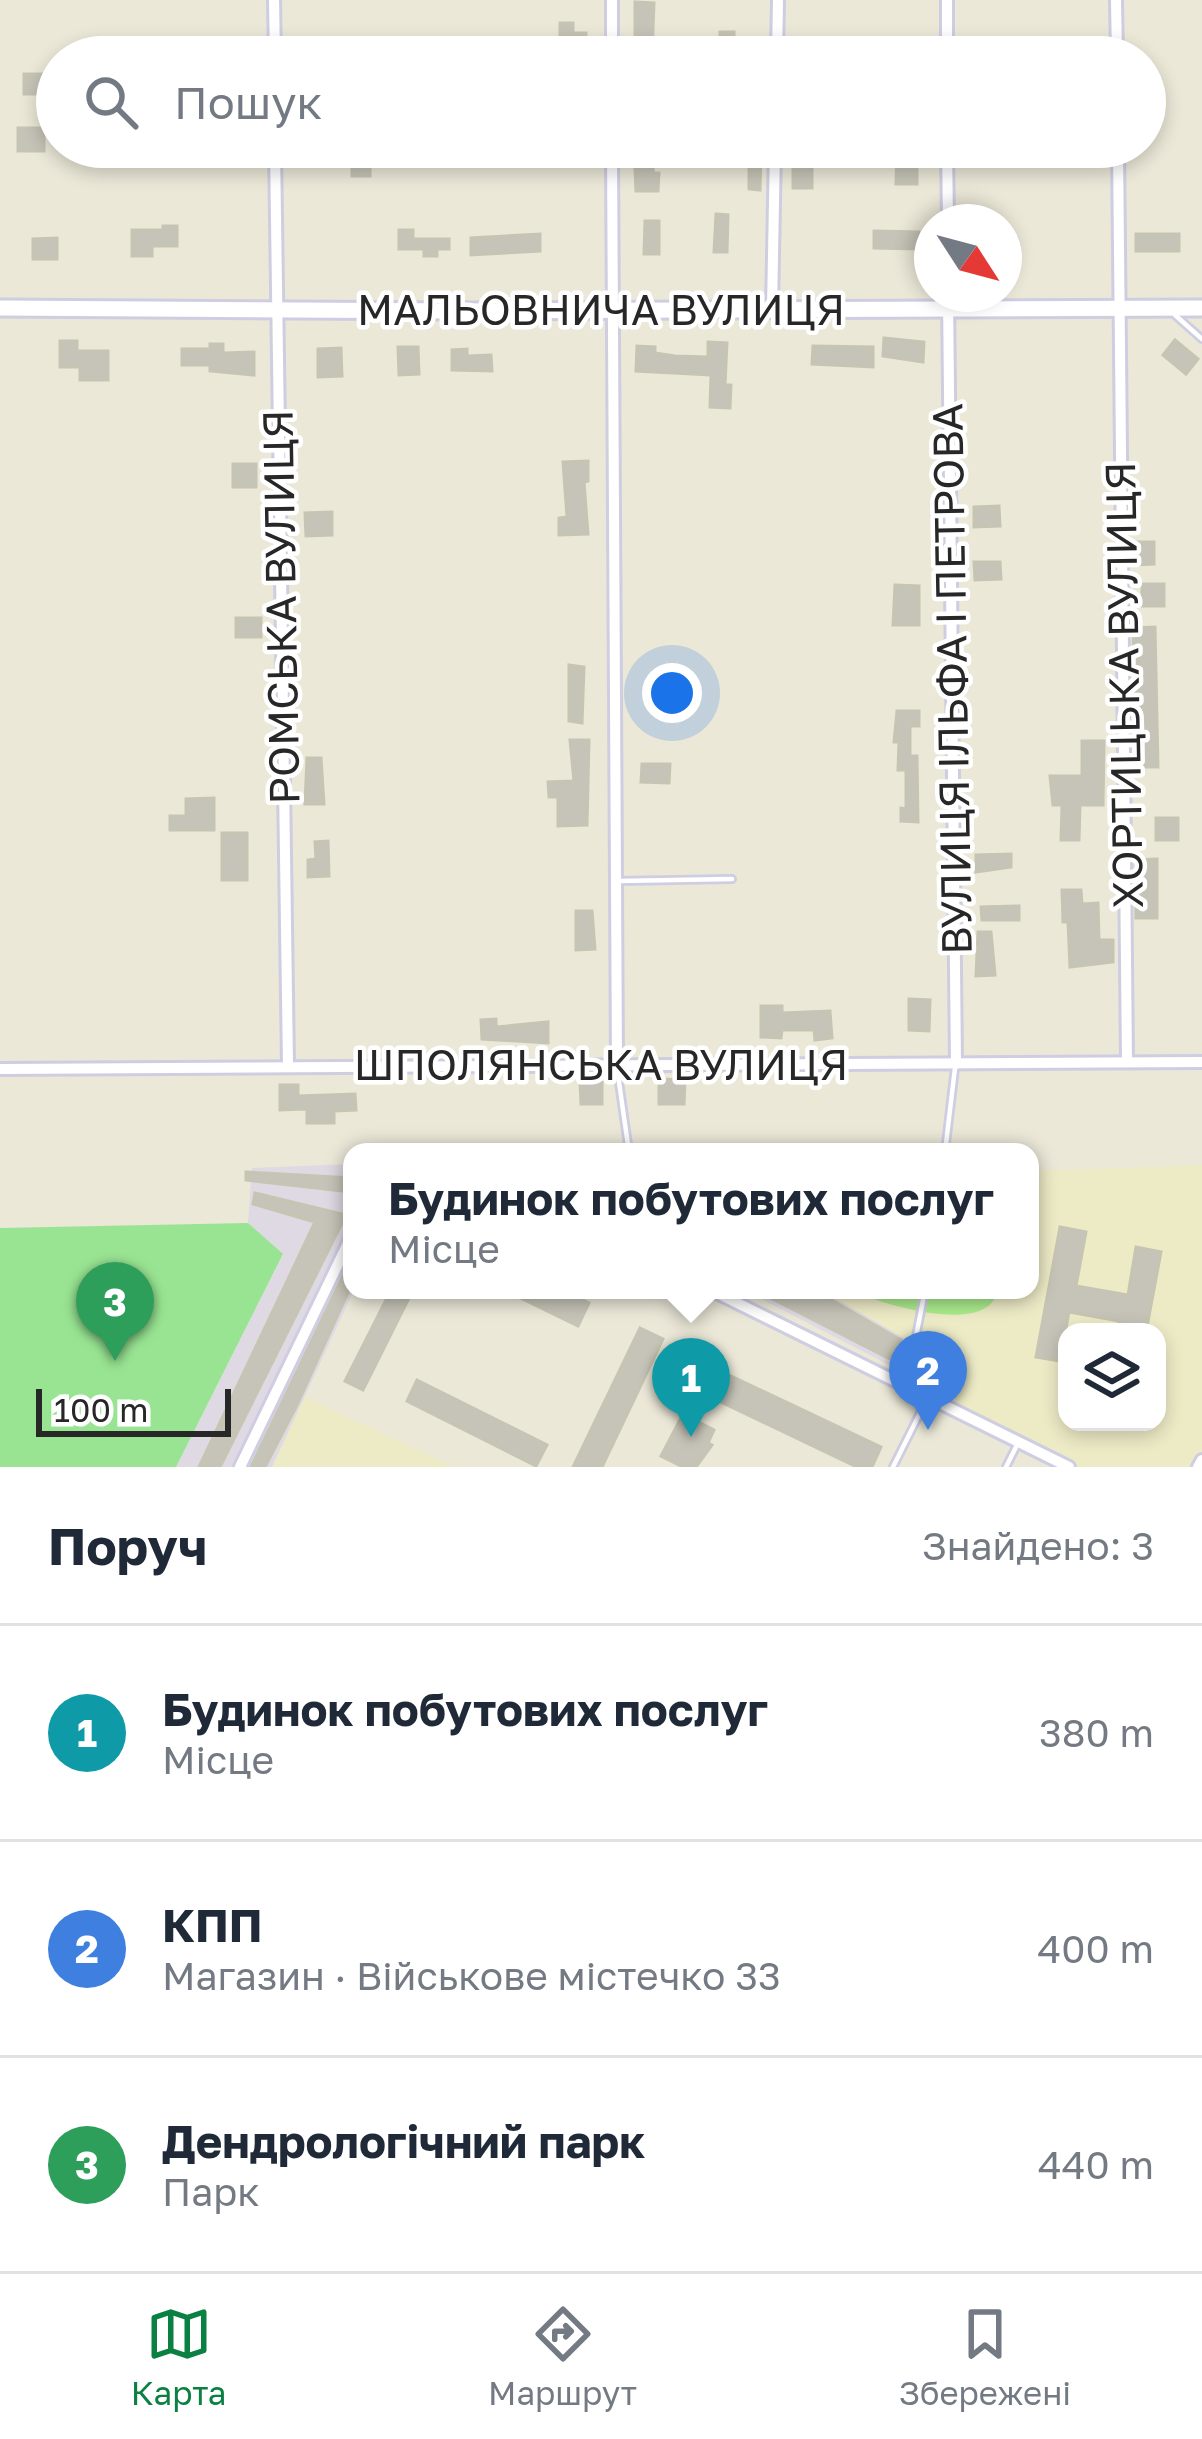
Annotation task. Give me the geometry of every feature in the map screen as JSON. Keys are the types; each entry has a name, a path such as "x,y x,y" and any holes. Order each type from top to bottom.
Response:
{"street":[{"path":"274,0 274,36"},
{"path":"612,0 612,36"},
{"path":"777,36 778,0"},
{"path":"947,0 947,36"},
{"path":"1116,0 1117,36"},
{"name":"РОМСЬКА ВУЛИЦЯ","path":"275,168 288,1066"},
{"path":"612,168 617,1065"},
{"path":"772,310 775,168"},
{"path":"947,168 948,204"},
{"name":"ХОРТИЦЬКА ВУЛИЦЯ","path":"1118,168 1127,1062"},
{"name":"МАЛЬОВНИЧА ВУЛИЦЯ","path":"0,308 772,310 914,303"},
{"name":"МАЛЬОВНИЧА ВУЛИЦЯ","path":"1022,304 1202,308"},
{"name":"ВУЛИЦЯ ІЛЬФА І ПЕТРОВА","path":"948,312 956,1064"},
{"name":"ШПОЛЯНСЬКА ВУЛИЦЯ","path":"0,1069 1202,1062"},
{"path":"240,1467 343,1254"},
{"path":"729,1299 1069,1467"}],"lane":[{"path":"1167,308 1202,339"},
{"path":"616,881 732,879"},
{"path":"946,1143 956,1064"},
{"path":"617,1065 627,1143"},
{"path":"906,1389 923,1299"},
{"path":"893,1467 927,1399"},
{"path":"1006,1467 1018,1443"}],"shaded area":[{"path":"343,1164 343,1299 350,1299 272,1467 176,1467 283,1255 248,1223 252,1168"},
{"path":"1202,1165 1202,1460 1198,1467 1069,1467 883,1378 906,1339 837,1299 1039,1299 1039,1171"},
{"path":"761,1299 837,1299 906,1339 891,1366"},
{"path":"305,1397 454,1467 272,1467"}],"green space":[{"path":"248,1223 283,1254 176,1467 0,1467 0,1228"},
{"path":"874,1299 993,1299 975,1312 955,1315"}],"building":[{"path":"635,2 654,3 653,36 635,36"},
{"path":"560,23 573,23 573,33 586,33 586,36 560,35"},
{"path":"24,74 36,74 36,94 24,94"},
{"path":"18,128 36,128 36,151 18,151"},
{"path":"352,168 370,168 370,176 352,176"},
{"path":"635,168 653,168 653,173 659,173 658,191 636,191"},
{"path":"749,168 761,168 760,190 749,189"},
{"path":"793,168 812,168 812,188 793,188"},
{"path":"896,168 917,168 917,184 896,184"},
{"path":"716,214 728,215 727,252 714,252"},
{"path":"645,221 659,221 659,254 644,254"},
{"path":"163,226 177,226 177,246 152,246 152,256 132,256 132,230 163,230"},
{"path":"399,230 413,230 413,239 449,239 449,249 424,256 424,249 399,249"},
{"path":"874,231 914,232 914,249 874,248"},
{"path":"540,234 540,251 471,255 471,238"},
{"path":"1136,234 1179,234 1179,251 1136,251"},
{"path":"57,238 57,259 33,259 33,239"},
{"path":"884,338 924,342 923,362 883,356"},
{"path":"1175,340 1198,359 1186,374 1163,355"},
{"path":"60,341 77,341 77,351 108,351 108,380 80,380 80,367 60,367"},
{"path":"708,342 727,343 725,385 731,385 730,408 710,407 711,375 636,371 637,346 655,347 655,353 708,357"},
{"path":"210,344 223,344 223,353 254,352 254,375 210,371 210,365 182,365 182,349 210,349"},
{"path":"813,346 873,347 873,367 812,364"},
{"path":"398,347 418,347 419,374 399,375"},
{"path":"341,348 342,376 318,377 318,349"},
{"path":"467,349 467,356 491,355 492,371 452,370 452,350"},
{"path":"588,461 588,481 584,482 588,534 559,535 559,518 567,517 563,462"},
{"path":"233,464 256,464 256,487 233,487"},
{"path":"999,506 1000,526 974,527 974,507"},
{"path":"332,512 332,535 306,536 305,513"},
{"path":"1132,542 1154,542 1154,564 1132,565"},
{"path":"974,562 1000,562 1001,579 975,580"},
{"path":"1142,584 1164,584 1164,606 1142,606"},
{"path":"895,585 919,586 919,625 893,625"},
{"path":"236,618 261,618 261,637 236,637"},
{"path":"1155,627 1158,767 1136,767 1133,628"},
{"path":"569,665 584,667 582,723 569,721"},
{"path":"897,711 919,711 919,726 910,726 910,756 917,756 918,822 901,821 901,808 906,809 906,770 898,770"},
{"path":"570,740 589,740 587,825 558,826 558,797 549,797 548,782 574,781"},
{"path":"1082,741 1104,741 1103,805 1080,805 1079,840 1061,840 1062,805 1053,805 1050,776 1082,776"},
{"path":"307,758 321,758 324,804 305,804"},
{"path":"642,764 670,764 669,783 641,782"},
{"path":"214,798 214,830 170,830 170,816 186,816 186,799"},
{"path":"1156,818 1178,818 1178,840 1156,840"},
{"path":"222,833 247,833 247,880 222,880"},
{"path":"328,841 329,876 308,877 308,860 316,859 315,842"},
{"path":"1011,854 1011,867 976,872 976,855"},
{"path":"1157,859 1157,918 1136,918 1135,860"},
{"path":"1062,890 1081,890 1082,904 1098,903 1099,940 1113,940 1113,962 1070,967"},
{"path":"1019,906 1019,920 982,920 981,907"},
{"path":"576,911 592,911 595,949 576,950"},
{"path":"978,932 991,932 995,975 976,976"},
{"path":"909,999 930,1000 929,1031 909,1030"},
{"path":"761,1006 782,1006 782,1013 830,1011 832,1038 815,1040 814,1030 782,1030 781,1038 761,1037"},
{"path":"496,1019 496,1027 548,1022 548,1043 482,1039 481,1020"},
{"path":"659,1079 685,1080 684,1104 659,1104"},
{"path":"580,1082 602,1082 602,1104 581,1104"},
{"path":"280,1085 298,1085 298,1096 355,1094 356,1110 334,1111 334,1123 307,1123 307,1109 280,1110"},
{"path":"246,1172 343,1177 343,1191 246,1180"},
{"path":"255,1193 343,1214 343,1221 220,1467 199,1467 315,1222 253,1204"},
{"path":"1060,1227 1086,1232 1076,1286 1128,1295 1136,1247 1161,1252 1148,1323 1119,1323 1069,1312 1067,1323 1058,1323 1058,1361 1036,1357"},
{"path":"343,1276 345,1299 297,1405 265,1467 251,1467"},
{"path":"386,1299 408,1299 363,1390 345,1381"},
{"path":"522,1299 589,1303 578,1326"},
{"path":"773,1299 830,1299 901,1340 890,1359"},
{"path":"640,1328 663,1339 602,1467 573,1467"},
{"path":"714,1368 881,1447 872,1467 857,1467 702,1393"},
{"path":"417,1380 547,1445 536,1466 407,1401"},
{"path":"683,1414 714,1430 708,1443 712,1445 696,1467 683,1467 661,1456"}],"place":[{"name":"Дендрологічний парк","path":"115,1361"},
{"name":"КПП","path":"928,1430"},
{"name":"Будинок побутових послуг","path":"691,1437"}]}
